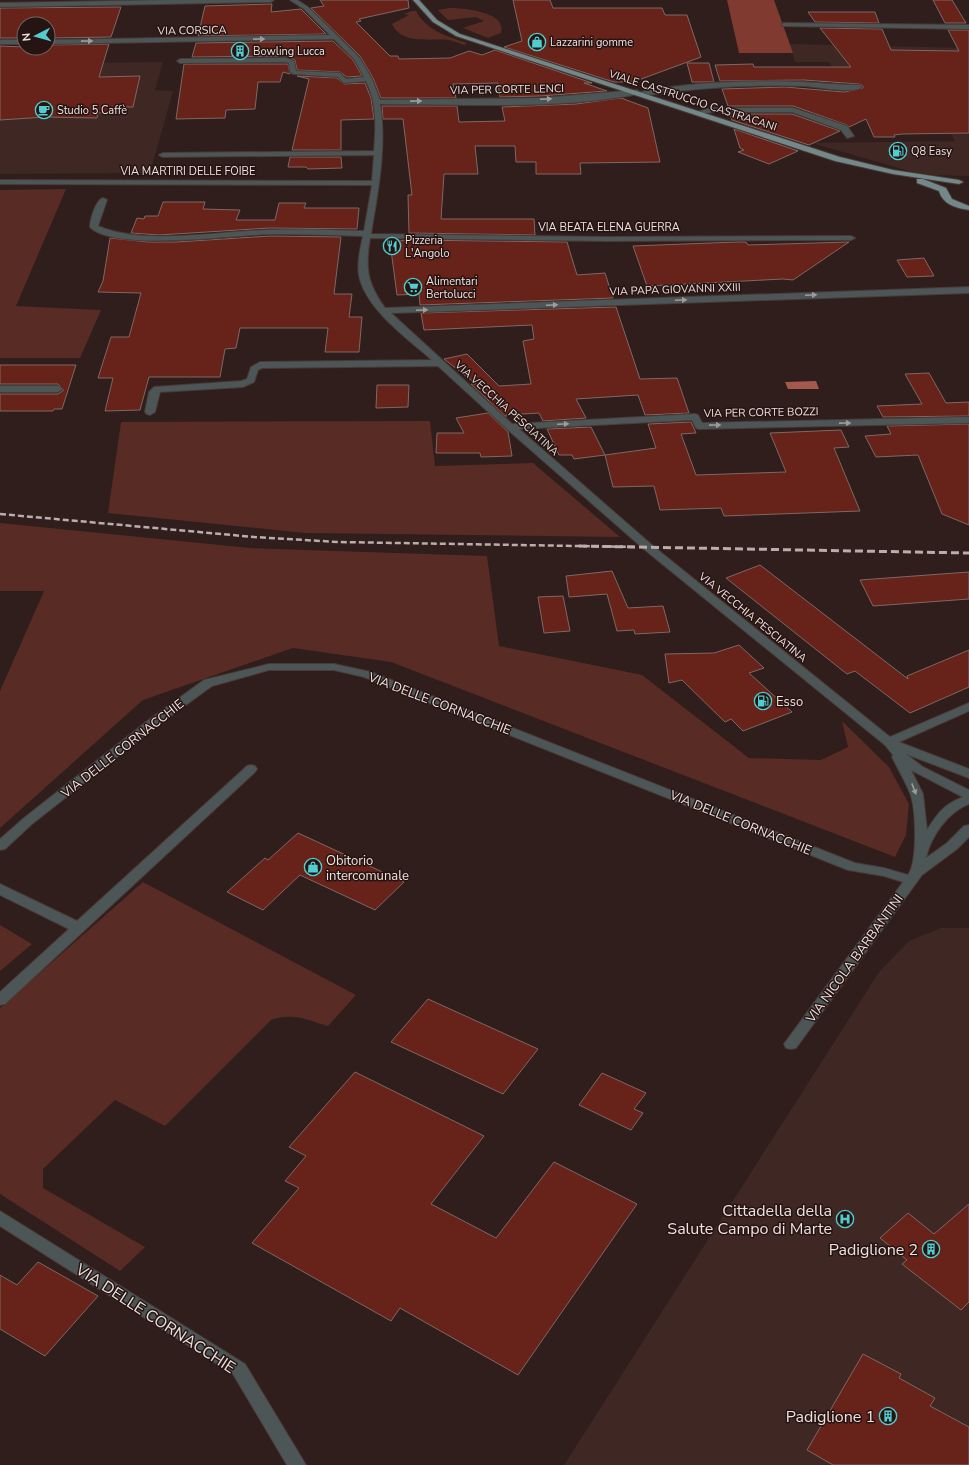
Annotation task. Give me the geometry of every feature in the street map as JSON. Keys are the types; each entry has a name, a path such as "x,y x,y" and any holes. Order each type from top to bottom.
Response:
{"main road":[{"name":"VIALE CASTRUCCIO CASTRACANI","path":"416,0 429,16 441,26 458,35 825,155 893,172 943,190"},
{"name":"VIALE CASTRUCCIO CASTRACANI","path":"893,172 963,181 946,187 943,190"},
{"name":"VIALE CASTRUCCIO CASTRACANI","path":"943,190 943,195 948,200 969,208"}],"street":[{"path":"0,5 271,0"},
{"name":"VIA VECCHIA PESCIATINA","path":"293,0 306,8 357,58 369,79 377,102 380,125 376,183 363,258 364,279 372,296 383,311 510,427 648,548 889,742"},
{"path":"784,25 969,27"},
{"name":"VIA CORSICA","path":"56,42 336,37"},
{"path":"0,42 16,42"},
{"path":"180,61 286,60 292,62 293,72 340,75 347,81 369,79"},
{"name":"VIA PER CORTE LENCI","path":"377,102 535,100 609,96 716,86 800,84 827,87 859,87"},
{"path":"697,113 712,110 793,110 844,128 850,136"},
{"path":"163,155 378,153"},
{"name":"VIA MARTIRI DELLE FOIBE","path":"0,182 376,183"},
{"name":"VIA BEATA ELENA GUERRA","path":"103,200 94,222 94,227 98,230 120,235 195,237 269,232 606,239 850,238"},
{"name":"VIA PAPA GIOVANNI XXIII","path":"383,311 969,290"},
{"path":"150,412 154,392 157,388 243,384 251,380 254,369 260,365 439,363"},
{"path":"0,389 58,389"},
{"name":"VIA PER CORTE BOZZI","path":"510,427 695,417 699,426 969,420"},
{"name":"VIA DELLE CORNACCHIE","path":"0,846 28,821 150,725 208,683 269,667 314,666 334,667 367,674 853,867 914,876"},
{"path":"889,742 969,707"},
{"path":"889,742 969,774"},
{"path":"889,742 905,760 920,770 969,795"},
{"name":"VIA NICOLA BARBANTINI","path":"889,742 911,781 916,794 919,807 922,849"},
{"path":"0,1000 251,769"},
{"name":"VIA NICOLA BARBANTINI","path":"914,876 922,849 942,816 954,805 969,799"},
{"name":"VIA NICOLA BARBANTINI","path":"791,1044 914,876 952,846 969,829"},
{"name":"VIA NICOLA BARBANTINI","path":"952,846 969,839"},
{"path":"0,889 80,928"},
{"name":"VIA DELLE CORNACCHIE","path":"0,1218 239,1369 297,1465"}],"shaded area":[{"path":"727,0 774,0 793,53 739,53"},
{"path":"450,8 474,10 491,16 498,20 501,26 501,33 488,38 463,28 484,21 476,17 448,20 438,10"},
{"path":"416,11 420,18 438,32 467,43 464,45 449,40 417,39 402,35 396,31 392,24 409,15 404,14"},
{"path":"790,44 969,48 969,176 933,175 912,172 812,143 955,141 926,84 843,84 829,62 795,62"},
{"path":"0,61 65,63 163,62 155,90 173,91 150,173 0,174"},
{"path":"66,189 16,306 101,310 80,358 0,358 0,190"},
{"path":"816,381 819,389 788,389 785,382"},
{"path":"430,421 435,466 533,463 620,537 305,533 108,513 121,422"},
{"path":"0,523 250,548 487,556 499,646 642,675 749,758 821,760 848,747 842,721 889,767 909,804 906,835 895,857 391,662 293,648 143,700 0,828 0,691 44,591 0,591"},
{"path":"143,882 356,995 328,1026 307,1019 293,1017 271,1020 165,1126 115,1100 43,1169 43,1188 145,1247 120,1271 0,1194 0,1008"},
{"path":"0,925 32,944 0,971"},
{"name":"Cittadella della Salute Campo di Marte","path":"941,928 969,928 969,1465 564,1465 879,972 909,941"}],"building":[{"path":"320,0 408,0 409,8 359,19 361,21 356,22 390,56 398,56 399,59 450,58 469,51 482,55 495,50 592,83 584,83 607,91 540,96 500,97 498,83 453,84 456,98 381,98 373,78 360,56 311,8 324,6"},
{"path":"513,0 550,0 553,8 662,8 665,15 687,15 701,57 633,82 614,82 504,47 522,41"},
{"path":"933,0 952,0 966,23 945,23"},
{"path":"272,4 271,12 301,9 326,34 198,36 205,6"},
{"path":"121,7 111,37 56,38 56,16 16,16 16,38 0,38 0,8"},
{"path":"808,12 875,12 879,23 815,22"},
{"path":"820,28 882,29 891,50 959,51 948,30 969,30 969,133 902,134 894,135 895,137 874,137 866,119 849,127 793,106 728,106 722,89 785,87 844,92 863,88 863,86 859,84 804,80 720,81 715,65 753,64 754,67 851,67"},
{"path":"333,41 353,60 362,76 347,77 340,72 297,70 295,60 286,56 192,57 196,43"},
{"path":"109,44 99,77 140,76 133,107 124,107 123,112 98,113 97,118 46,117 0,120 0,46 16,47 16,56 56,56 56,45"},
{"path":"687,63 709,63 714,82 692,82"},
{"path":"184,64 288,64 290,74 283,72 280,82 258,82 255,109 226,110 225,118 176,119"},
{"path":"297,76 337,78 344,84 365,83 371,98 374,119 341,120 341,150 292,150 309,79"},
{"path":"621,98 648,108 660,162 580,163 581,174 536,174 536,162 516,162 515,146 475,146 478,174 444,174 441,219 534,219 535,235 409,233 408,195 412,195 403,119 383,119 382,106 457,106 459,122 505,121 502,107 576,104"},
{"path":"730,114 792,114 840,131 809,145 732,120"},
{"path":"734,129 798,151 769,164 738,152 744,150 740,148"},
{"path":"290,157 341,157 342,168 308,169 306,167 288,167"},
{"path":"163,202 205,202 203,209 240,210 236,220 275,220 279,203 306,203 304,208 359,208 357,229 270,228 159,235 131,233 137,218 144,219 145,216 158,216"},
{"path":"271,236 341,237 334,294 352,294 349,317 362,317 359,352 325,352 328,328 240,328 236,348 225,349 220,377 149,377 140,410 105,411 113,378 98,378 111,337 129,337 141,293 98,292 103,281 110,238 148,242 176,242"},
{"path":"409,240 567,242 577,275 605,273 613,298 420,305 419,294 397,295 390,242"},
{"path":"746,242 748,245 849,242 793,280 783,279 647,286 633,246"},
{"path":"924,258 934,276 907,277 897,260"},
{"path":"616,307 640,379 677,378 689,413 645,415 638,395 576,399 586,418 543,421 539,413 506,415 506,417 471,384 476,384 444,359 467,354 499,386 531,384 523,341 534,339 532,325 424,330 421,313"},
{"path":"0,365 76,365 62,409 54,409 53,411 0,411 0,394 58,394 64,390 58,384 0,384"},
{"path":"929,373 946,403 969,402 969,416 883,417 877,406 922,404 905,374"},
{"path":"377,385 409,385 408,407 376,408"},
{"path":"488,413 508,432 512,456 481,457 480,453 436,453 437,433 464,433 456,418"},
{"path":"691,422 696,433 681,434 696,475 786,472 770,433 841,430 849,447 834,448 860,511 724,516 721,508 660,510 654,486 613,487 605,455 656,448 648,424"},
{"path":"969,424 969,525 942,514 918,455 876,457 865,436 891,434 887,426"},
{"path":"591,427 605,455 574,459 572,455 559,455 547,429"},
{"path":"760,565 908,679 907,676 969,650 969,687 910,713 855,671 847,674 726,578"},
{"path":"612,571 628,608 663,606 670,632 635,634 634,630 617,631 607,594 569,597 566,576"},
{"path":"969,572 969,599 873,606 860,580"},
{"path":"563,596 570,631 544,633 538,597"},
{"path":"739,645 764,668 749,673 792,712 743,731 731,719 725,722 682,680 669,683 665,654 714,653"},
{"name":"Obitorio intercomunale","path":"298,833 404,882 375,910 300,875 263,910 227,892 265,858 268,860"},
{"path":"428,999 538,1049 503,1094 391,1042"},
{"path":"355,1072 484,1136 431,1204 496,1238 554,1162 637,1204 518,1375 400,1308 391,1321 252,1243 299,1188 285,1181 306,1156 289,1147"},
{"path":"602,1073 646,1093 634,1109 643,1113 631,1130 579,1105"},
{"name":"Padiglione 2","path":"969,1204 969,1302 961,1310 902,1264 907,1260 880,1238 908,1213 934,1234"},
{"path":"38,1262 98,1296 45,1356 0,1329 0,1275 17,1285"},
{"name":"Padiglione 1","path":"863,1354 901,1374 899,1378 935,1398 930,1406 969,1427 969,1465 833,1465 807,1450"}],"railway":[{"path":"0,514 254,537 338,542 616,547"},
{"path":"579,546 616,547"},
{"path":"616,547 636,547"},
{"path":"616,547 969,553"}],"place":[{"name":"Lazzarini gomme","path":"537,42"},
{"name":"Bowling Lucca","path":"240,51"},
{"name":"Studio 5 Caffè","path":"44,110"},
{"name":"Q8 Easy","path":"898,151"},
{"name":"Pizzeria L'Angolo","path":"392,246"},
{"name":"Alimentari Bertolucci","path":"413,287"},
{"name":"Esso","path":"763,701"},
{"name":"Obitorio intercomunale","path":"313,867"},
{"name":"Cittadella della Salute Campo di Marte","path":"845,1219"},
{"name":"Padiglione 2","path":"931,1249"},
{"name":"Padiglione 1","path":"888,1416"}]}
